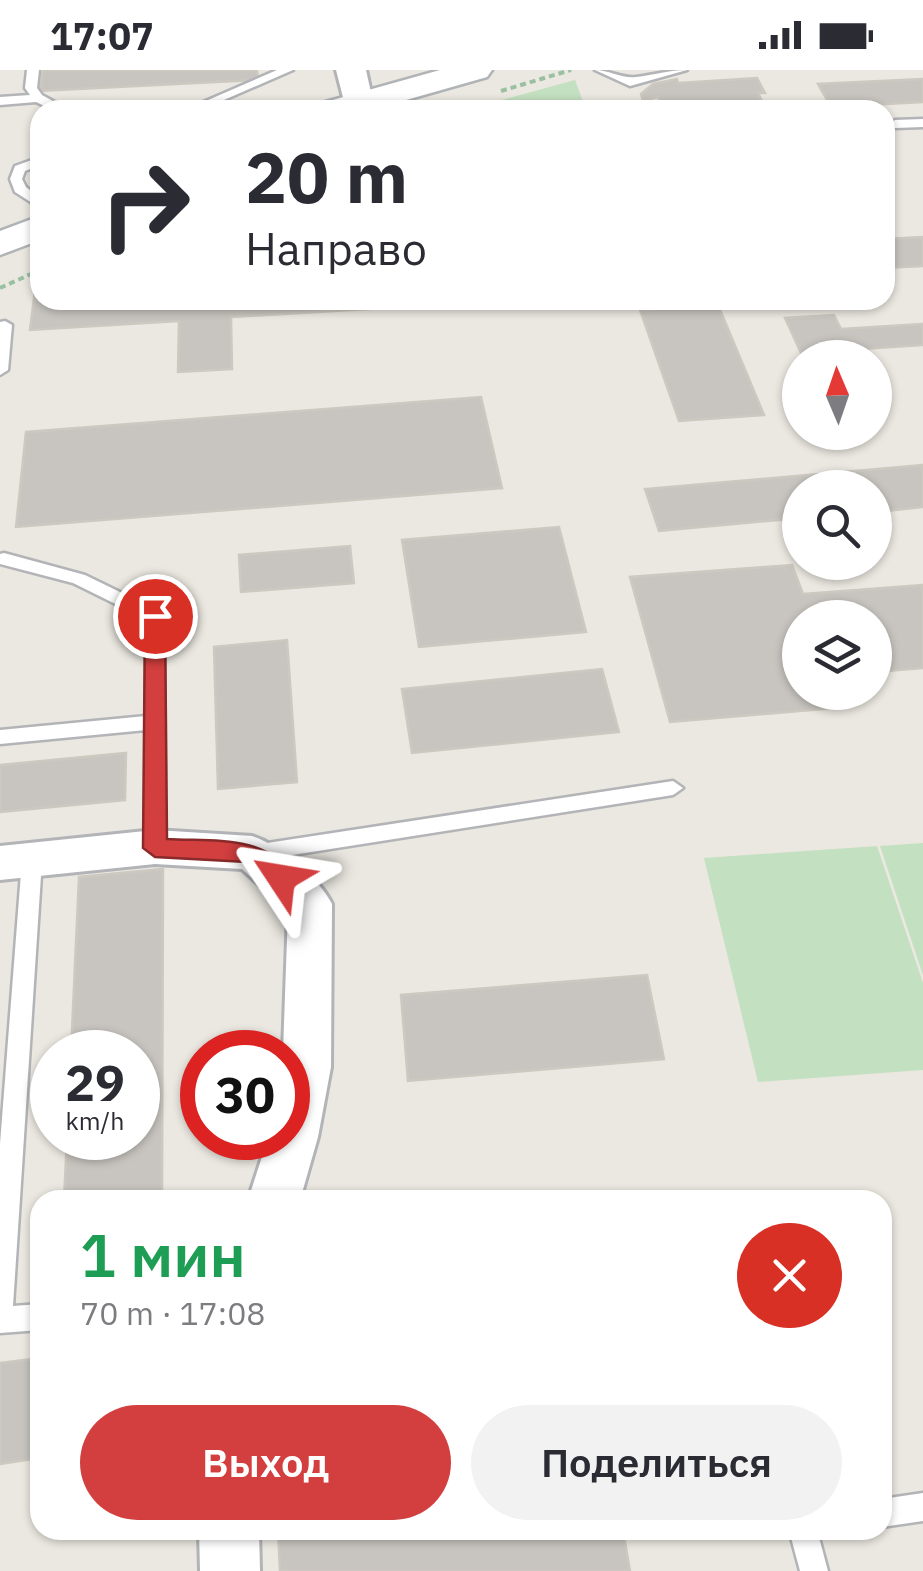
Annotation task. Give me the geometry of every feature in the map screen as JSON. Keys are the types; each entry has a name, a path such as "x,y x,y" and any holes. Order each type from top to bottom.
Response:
{"main road":[{"path":"347,94 476,70"},
{"path":"0,244 30,231"}],"street":[{"path":"16,861 155,848 252,853 310,904 306,1068 294,1137 277,1190"},
{"path":"229,1540 230,1571"}],"lane":[{"path":"33,70 31,88 42,100"},
{"path":"215,100 287,70"},
{"path":"601,70 630,82 680,70"},
{"path":"0,101 38,98"},
{"path":"895,124 923,124"},
{"path":"30,164 20,168 16,179 20,190 30,197"},
{"path":"0,370 6,326"},
{"path":"4,560 79,579 155,616 155,848"},
{"path":"0,737 154,722"},
{"path":"252,853 673,788"},
{"path":"0,1309 16,861"},
{"path":"0,1320 30,1318"},
{"path":"892,1512 923,1507"},
{"path":"806,1540 814,1571"}],"path":[{"path":"0,288 30,274"}],"green space":[{"path":"575,80 582,100 502,100"},
{"path":"923,843 923,975 880,846"},
{"path":"877,846 923,983 923,1070 758,1082 704,858"}],"building":[{"path":"43,70 257,70 258,80 40,91"},
{"path":"757,78 765,93 758,93 762,100 643,100 641,94 653,84 677,79 678,83"},
{"path":"923,79 923,102 827,100 818,84"},
{"path":"923,237 923,266 895,267 895,238"},
{"path":"32,310 349,310 231,317 232,369 178,372 179,321 30,330"},
{"path":"640,310 720,310 764,415 679,421"},
{"path":"834,315 841,329 923,324 923,345 892,347 892,340 795,340 785,318"},
{"path":"481,397 502,488 16,527 26,432"},
{"path":"923,465 923,507 892,510 892,470 865,470"},
{"path":"782,477 782,520 659,531 645,489"},
{"path":"559,527 586,632 419,647 402,540"},
{"path":"350,546 354,583 241,592 239,555"},
{"path":"782,566 782,580 798,580 803,594 923,585 923,668 892,671 892,600 782,600 782,710 812,710 670,722 630,577"},
{"path":"287,640 297,782 218,789 214,647"},
{"path":"602,669 619,732 412,753 402,689"},
{"path":"126,753 125,800 0,812 0,765"},
{"path":"163,869 162,1190 64,1190 66,1160 160,1160 160,1030 72,1030 79,877"},
{"path":"647,975 664,1059 408,1081 401,995"},
{"path":"30,1359 30,1460 0,1464 0,1363"},
{"path":"278,1540 625,1540 630,1571 280,1571"}],"route":[{"path":"155,616 155,848 252,853 281,878"}]}
